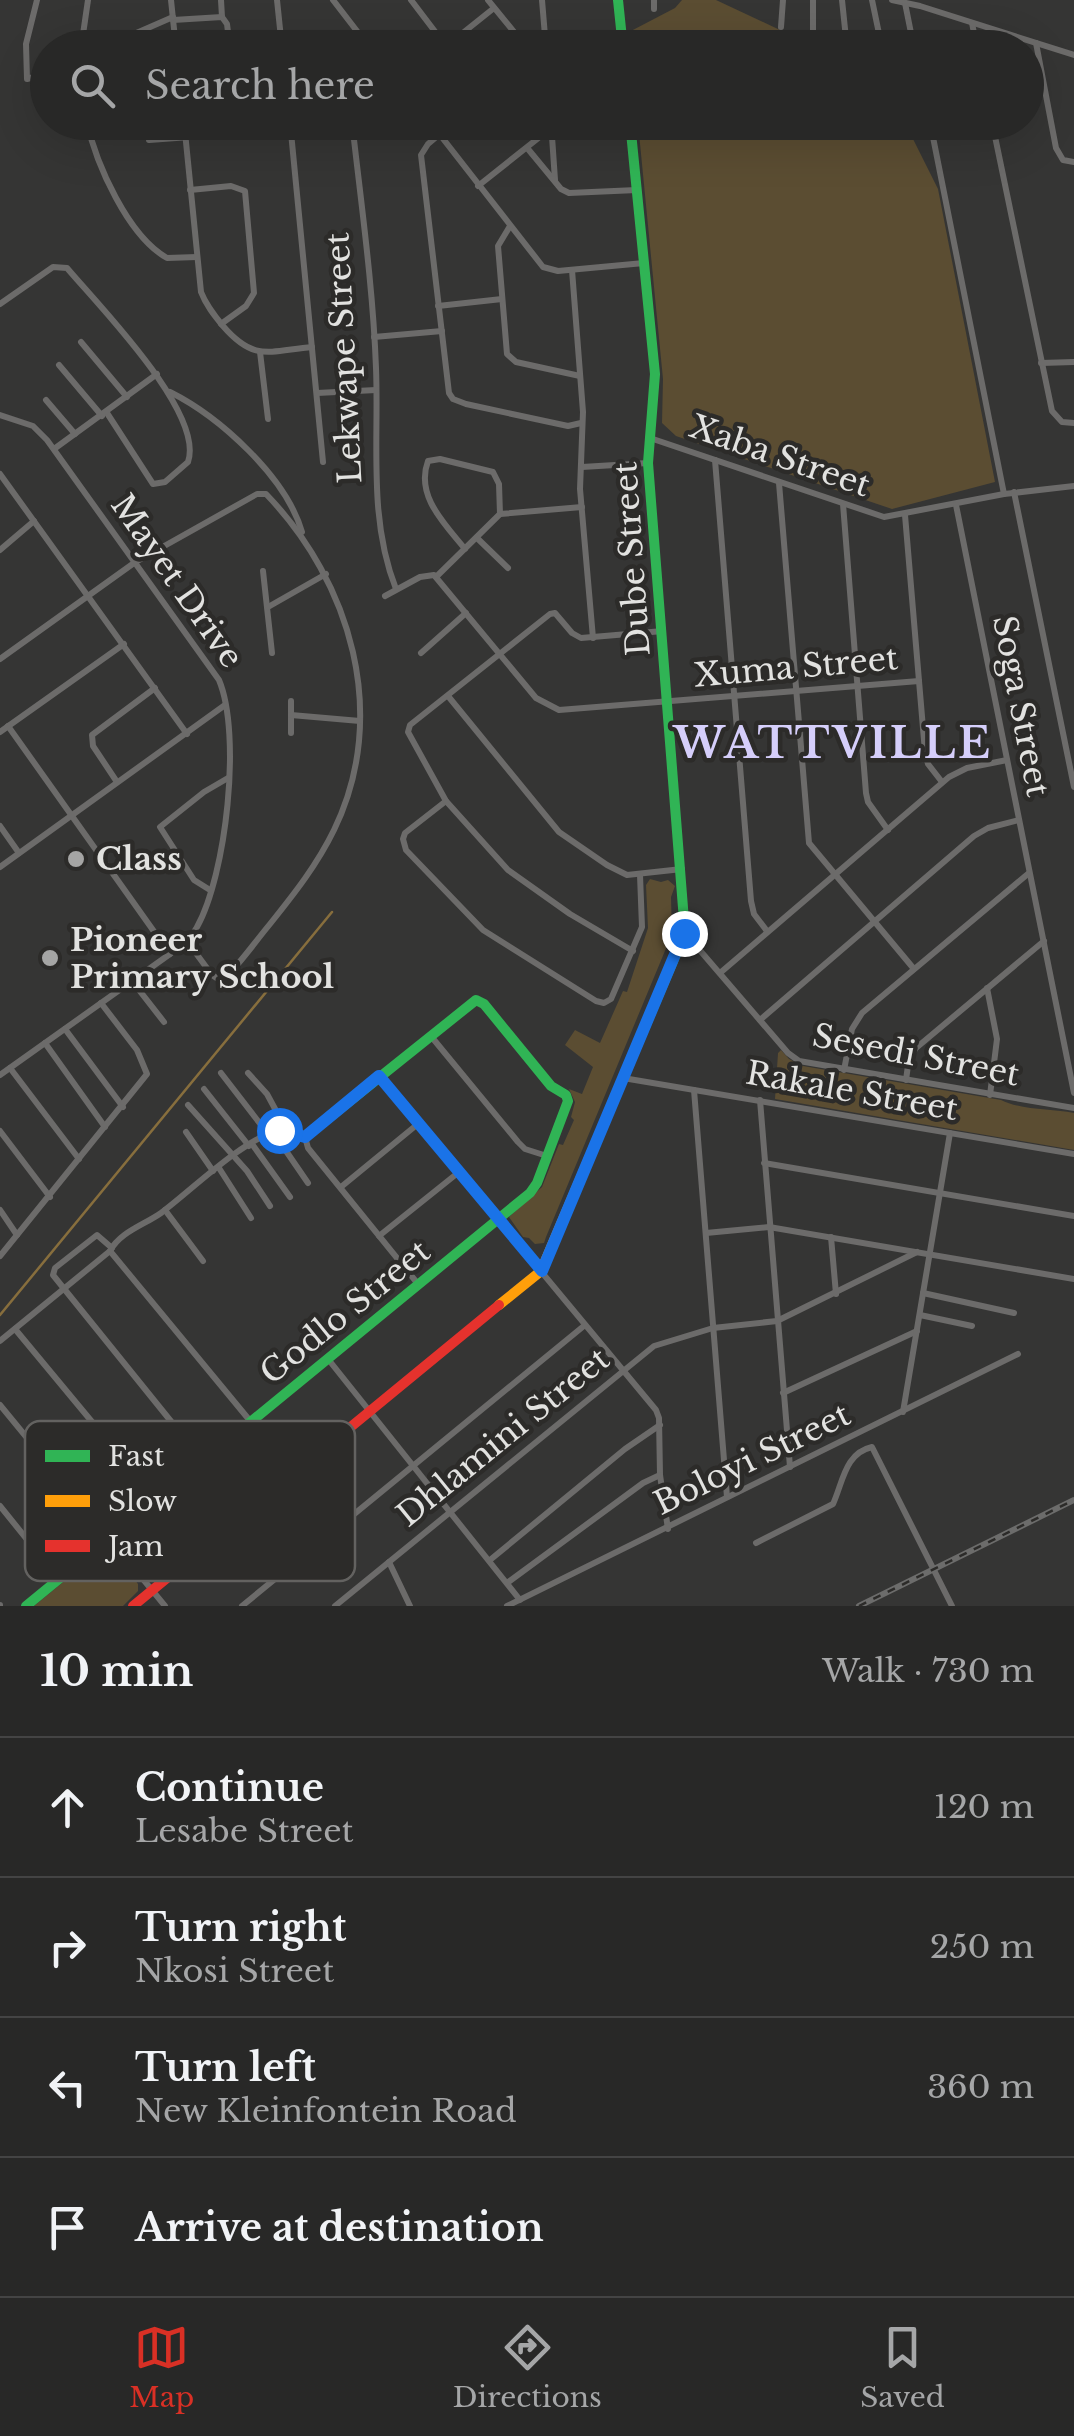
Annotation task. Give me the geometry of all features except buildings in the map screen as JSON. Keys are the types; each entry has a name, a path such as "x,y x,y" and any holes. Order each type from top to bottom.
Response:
{"street":[{"path":"84,30 88,0"},
{"path":"171,0 174,30"},
{"path":"221,0 228,30"},
{"path":"277,0 280,30"},
{"path":"332,0 356,30"},
{"path":"410,0 432,30"},
{"path":"488,0 512,30"},
{"path":"542,0 544,30"},
{"path":"618,0 621,30"},
{"path":"781,27 783,0"},
{"path":"813,0 814,30"},
{"path":"842,0 845,30"},
{"path":"872,0 878,30"},
{"path":"892,0 994,30"},
{"path":"30,78 26,44 34,2"},
{"path":"905,2 910,30"},
{"path":"466,30 494,8"},
{"path":"146,30 173,19 222,17"},
{"path":"972,23 973,30"},
{"path":"1044,46 1074,55"},
{"path":"1044,85 1056,148 1063,160 1074,162"},
{"path":"94,140 108,180 150,243 167,258 197,257"},
{"path":"186,140 203,299 244,348 260,352 312,347"},
{"path":"292,140 323,462"},
{"name":"Lekwape Street","path":"354,140 374,337 379,519 396,589"},
{"path":"433,140 424,149 421,162 448,387 453,399 568,426 582,424"},
{"path":"444,140 544,267 572,270 644,263"},
{"path":"478,186 537,140"},
{"path":"552,140 555,181"},
{"name":"Dube Street","path":"632,140 655,385 648,463 684,933"},
{"path":"934,140 1004,494"},
{"path":"996,140 1054,415 1062,422 1074,423"},
{"path":"528,149 569,194 637,190"},
{"path":"190,190 231,186 245,191 254,293 250,303 221,324"},
{"path":"510,226 498,246 505,346 512,360 580,376"},
{"path":"0,304 52,268 64,266 170,392 191,453 186,464 161,484 149,480 104,414 59,365"},
{"path":"572,270 580,376 582,507 593,638"},
{"path":"438,306 502,299"},
{"path":"374,337 442,331"},
{"path":"81,342 127,397"},
{"path":"260,352 268,419"},
{"path":"1041,363 1074,362"},
{"path":"54,449 157,374"},
{"path":"317,393 376,390"},
{"path":"170,392 210,416 257,461 290,506 344,615 354,652 360,721 344,808 319,859 299,888 223,978 212,976 187,941"},
{"path":"46,400 75,434"},
{"name":"Mayet Drive","path":"0,414 33,426 54,449 219,680 225,705 229,778 222,844 200,922 187,941 0,1076"},
{"name":"Xaba Street","path":"648,438 884,517 1014,492 1074,486"},
{"path":"465,549 430,503 425,469 428,461 440,459 493,472 499,484 500,514"},
{"path":"715,460 751,902 766,931"},
{"path":"582,467 648,463"},
{"path":"0,474 187,734"},
{"path":"779,483 808,840 914,969"},
{"path":"1014,492 1074,787"},
{"path":"0,659 134,564 260,493 266,494 304,538"},
{"path":"843,504 866,798 888,830"},
{"name":"Soga Street","path":"956,505 1074,1093"},
{"path":"385,596 420,576 436,577 500,514 582,507"},
{"path":"905,515 926,760 942,782"},
{"path":"0,550 34,521"},
{"path":"476,538 508,568"},
{"path":"263,571 272,654"},
{"path":"268,607 326,574"},
{"name":"Xuma Street","path":"436,577 536,698 552,708 919,681"},
{"path":"421,654 466,613"},
{"path":"633,951 519,880 446,800 408,736 410,725 553,613 578,637 662,631"},
{"path":"124,644 4,729 170,954"},
{"path":"118,782 93,746 92,735 155,688"},
{"path":"448,696 558,832 620,872 640,875 682,869"},
{"path":"291,701 291,733"},
{"path":"0,867 225,705"},
{"path":"291,715 360,721"},
{"path":"720,974 942,782 959,771 1007,760"},
{"path":"210,890 194,880 160,828 204,792 229,778"},
{"path":"446,800 405,833 402,839 406,850 483,930 587,998 609,1002 633,951 642,927 640,875"},
{"path":"760,1020 981,832 1019,820"},
{"path":"0,826 19,852"},
{"path":"844,1070 857,1018 1029,873"},
{"path":"355,1425 542,1271 684,933"},
{"name":"Sesedi Street","path":"684,933 793,1058 1074,1108"},
{"path":"906,1080 908,1058 916,1048 1044,941"},
{"path":"132,981 164,1022"},
{"path":"986,988 997,1040 990,1095"},
{"name":"Godlo Street","path":"251,1421 533,1190 568,1105 566,1095 550,1086 478,1000 430,1035"},
{"path":"0,1256 145,1080 144,1062 101,1004"},
{"path":"65,1029 123,1108"},
{"path":"305,1137 430,1035 518,1142 525,1149 547,1156"},
{"path":"45,1043 106,1127"},
{"path":"10,1068 79,1159"},
{"path":"222,1073 308,1183"},
{"path":"248,1073 267,1094 287,1131"},
{"path":"379,1076 656,1410 668,1528"},
{"name":"Rakale Street","path":"622,1078 1074,1154"},
{"path":"204,1089 290,1198"},
{"path":"694,1090 727,1497"},
{"path":"760,1100 790,1466"},
{"path":"188,1105 270,1206"},
{"path":"341,1187 419,1124"},
{"path":"0,1131 50,1197"},
{"path":"0,1342 111,1250 120,1238 165,1210 250,1144 270,1133 287,1131 305,1137"},
{"path":"186,1132 252,1218"},
{"path":"903,1412 950,1133"},
{"path":"305,1137 308,1148 418,1284"},
{"path":"764,1163 1074,1216"},
{"path":"379,1236 459,1172"},
{"path":"0,1210 18,1235"},
{"path":"165,1210 203,1261"},
{"path":"706,1232 770,1227 1074,1278"},
{"path":"169,1421 53,1274 55,1268 97,1235 249,1421"},
{"path":"832,1237 836,1294"},
{"name":"Dhlamini Street","path":"335,1606 662,1342 713,1328 776,1321 916,1252"},
{"path":"923,1292 1014,1313"},
{"path":"920,1315 972,1326"},
{"path":"355,1513 585,1325"},
{"path":"15,1328 92,1421"},
{"path":"783,1392 917,1331"},
{"name":"Boloyi Street","path":"507,1606 1018,1354"},
{"path":"328,1360 520,1600"},
{"path":"0,1405 25,1436"},
{"path":"490,1560 660,1425"},
{"path":"756,1543 833,1504 844,1472 856,1454 872,1447 952,1606"},
{"path":"507,1582 660,1475"},
{"path":"0,1506 25,1537"},
{"path":"388,1562 410,1606"},
{"name":"Godlo Street","path":"26,1606 57,1581"},
{"path":"144,1581 165,1606"},
{"path":"134,1606 163,1581"},
{"path":"242,1606 272,1581"}],"shaded area":[{"path":"682,0 716,0 780,30 633,30 675,8"},
{"path":"640,140 914,140 938,189 995,482 892,509 676,436 662,423 663,379"},
{"path":"650,879 668,880 675,886 671,897 672,934 544,1243 535,1244 523,1237 509,1217 542,1187 559,1144 563,1145 574,1120 571,1117 575,1102 569,1089 582,1094 593,1067 565,1045 575,1030 600,1043 623,991 627,992 648,928 646,885"},
{"path":"781,1050 803,1066 1074,1113 1074,1150 775,1099"},
{"path":"65,1581 138,1584 138,1591 123,1606 34,1606"}],"waterway":[{"path":"0,1315 332,912"}],"railway":[{"path":"859,1606 1074,1500"}],"traffic: fast":[{"path":"618,0 621,30"},
{"path":"632,140 655,374 648,463 685,933 639,1041"},
{"path":"252,1421 530,1193 568,1101 566,1095 551,1086 484,1004 476,1000 305,1137"},
{"path":"26,1606 57,1581"}],"traffic: slow":[{"path":"499,1305 541,1271 639,1041"}],"traffic: jam":[{"path":"355,1423 499,1305"},
{"path":"133,1606 163,1581"}],"place":[{"name":"Class","path":"76,859"},
{"name":"Pioneer Primary School","path":"50,958"}],"district":[{"name":"WATTVILLE","path":"833,743"}],"route":[{"path":"279,1130 305,1137 379,1076 542,1271 684,933"}]}
